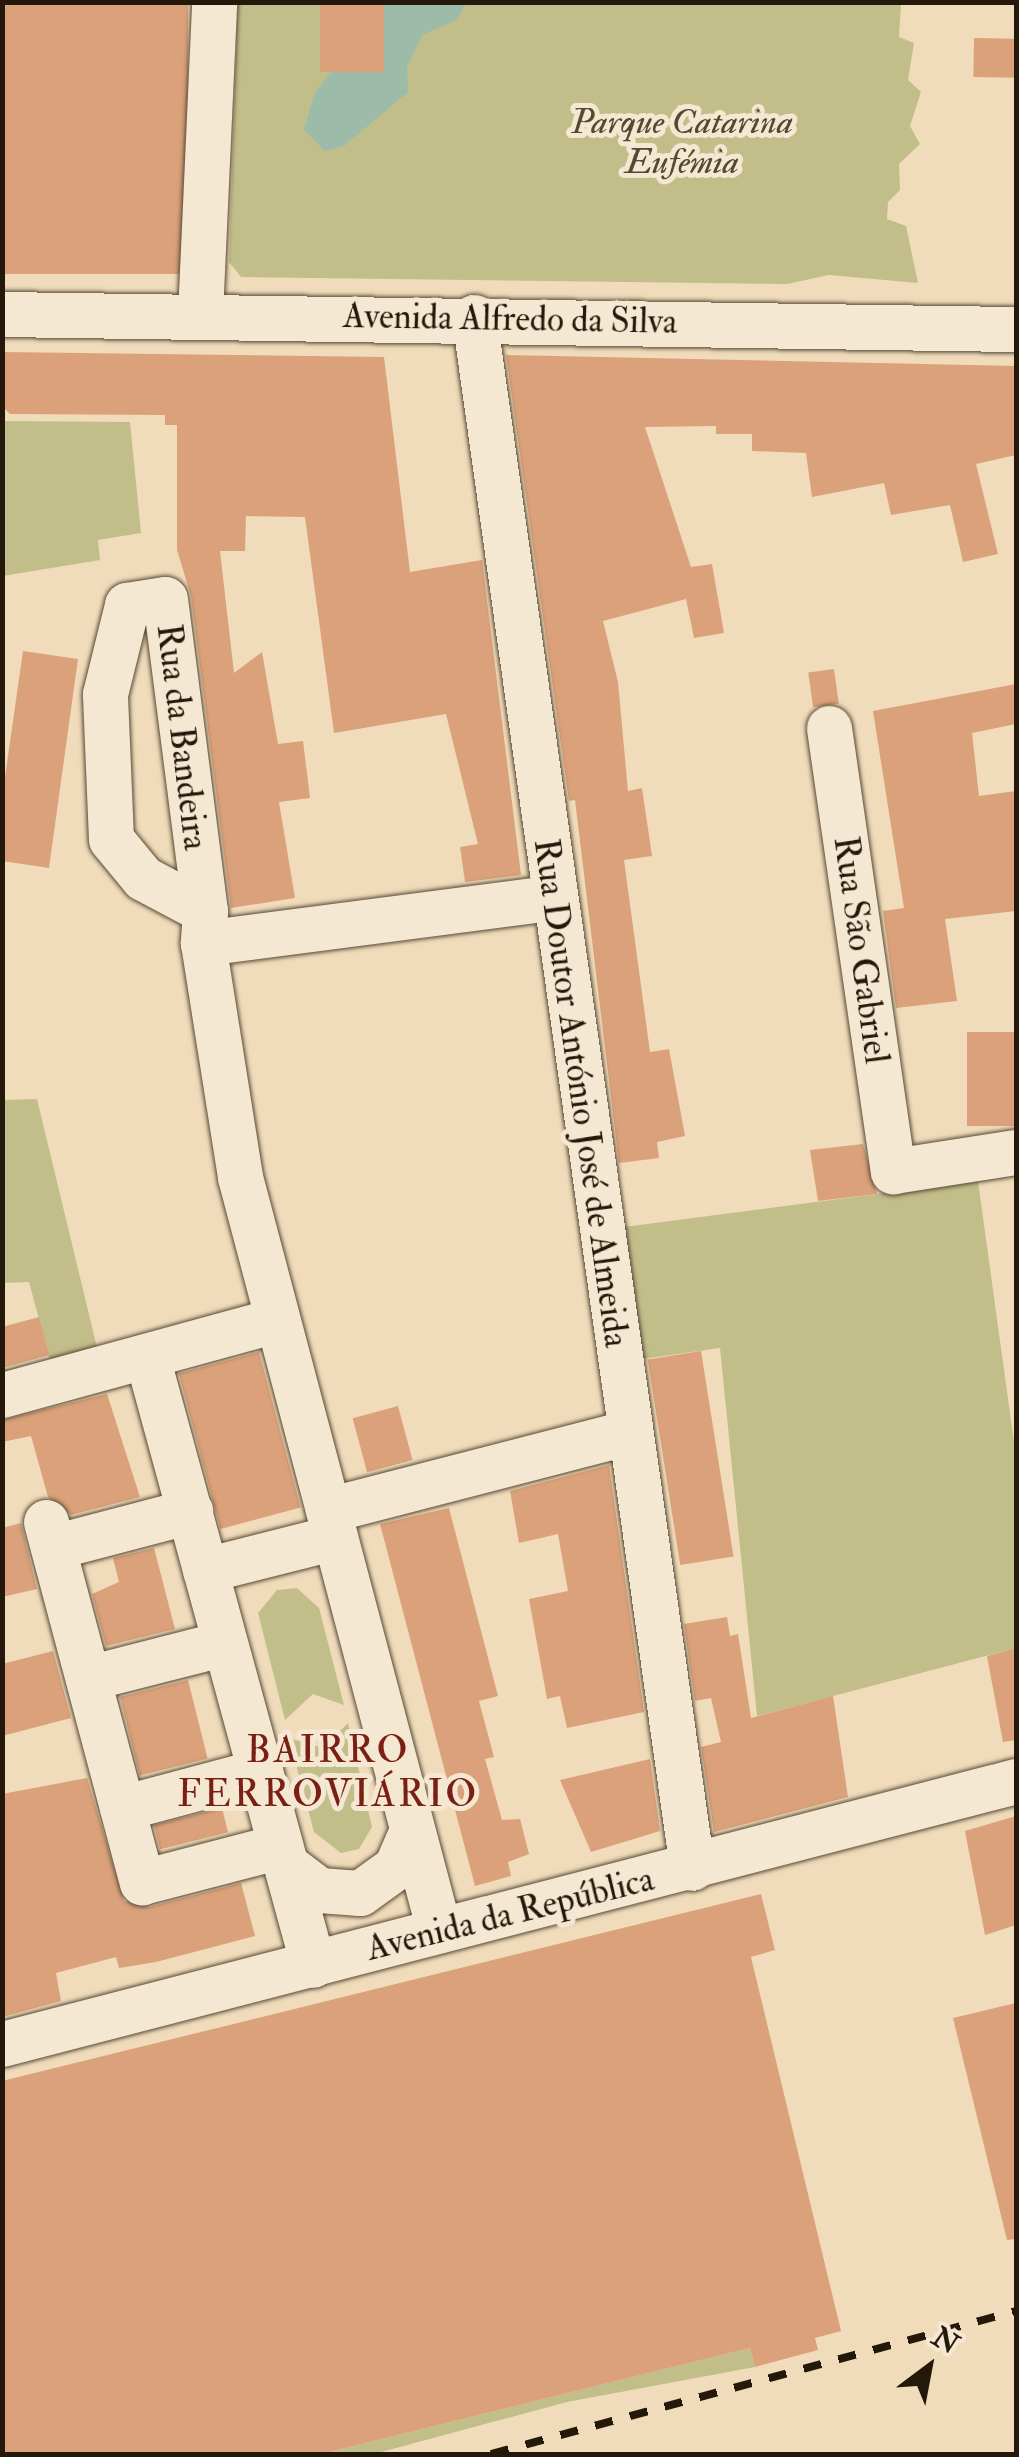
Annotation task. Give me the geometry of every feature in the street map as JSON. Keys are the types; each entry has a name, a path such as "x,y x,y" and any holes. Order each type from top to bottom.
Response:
{"street":[{"path":"200,316 214,2"},
{"name":"Avenida Alfredo da Silva","path":"2,314 474,317 1016,328"},
{"name":"Rua Doutor António José de Almeida","path":"474,317 626,1433 692,1868"},
{"name":"Rua da Bandeira","path":"204,927 143,878 111,839 105,694 126,605 165,599 204,927 240,1177 439,1930"},
{"name":"Rua São Gabriel","path":"829,728 893,1171 1016,1152"},
{"path":"204,927 555,897"},
{"path":"2,1395 277,1320"},
{"path":"147,1356 313,1965"},
{"path":"205,1570 331,1524 626,1433"},
{"path":"190,1511 50,1534 142,1882 283,1855"},
{"path":"88,1678 225,1642"},
{"path":"122,1808 260,1771"},
{"name":"Avenida da República","path":"2,2044 692,1868 1016,1780"},
{"path":"283,1855 318,1890 360,1893 396,1867 412,1830"}],"green space":[{"name":"Parque Catarina Eufémia","path":"238,3 901,3 899,37 914,43 908,80 921,92 910,126 920,144 899,164 900,190 888,202 887,219 906,226 918,283 829,275 787,284 241,277 229,262"},
{"path":"3,421 130,422 141,533 98,540 100,560 3,576"},
{"path":"37,1099 99,1356 52,1368 29,1282 3,1283 3,1100"},
{"path":"978,1181 1016,1457 1016,1648 757,1716 720,1348 643,1359 624,1227"},
{"path":"297,1588 319,1608 344,1705 313,1694 285,1720 258,1613 277,1590"},
{"path":"348,1723 372,1827 359,1849 341,1853 314,1832 289,1738 323,1748"},
{"path":"750,2348 755,2367 567,2402 374,2454 321,2454"}],"shaded area":[{"path":"337,3 467,3 455,21 422,35 407,67 408,92 344,146 325,151 304,130 314,94 346,51"}],"building":[{"path":"2,2 188,2 188,274 2,274"},
{"path":"320,2 384,2 384,72 320,72"},
{"path":"974,38 1016,39 1015,78 973,77"},
{"path":"2,352 384,357 410,572 482,560 521,875 465,882 460,847 478,844 446,714 334,733 305,517 246,516 245,551 220,551 234,673 262,652 278,744 303,741 310,798 279,802 295,898 231,908 191,596 177,550 177,425 165,425 165,415 10,414 2,406"},
{"path":"506,355 1016,366 1016,455 976,464 998,554 963,562 950,505 891,515 884,483 812,497 806,453 752,451 752,434 716,434 716,426 645,427 691,567 712,564 724,633 694,638 686,599 603,621 618,682 628,791 642,788 652,856 624,860 650,1052 669,1049 685,1136 657,1142 659,1158 619,1163 575,800 569,801"},
{"path":"23,651 78,659 49,868 2,861 2,798"},
{"path":"834,669 839,704 813,707 808,673"},
{"path":"1016,684 1016,724 972,733 979,796 1016,791 1016,911 945,919 957,1001 896,1008 883,911 904,908 873,711"},
{"path":"967,1032 1016,1032 1016,1126 967,1126"},
{"path":"863,1144 877,1194 818,1201 810,1150"},
{"path":"39,1317 49,1355 2,1368 2,1327"},
{"path":"701,1351 734,1556 680,1565 648,1359"},
{"path":"259,1352 301,1508 220,1529 179,1373"},
{"path":"107,1394 140,1497 71,1515 48,1497 31,1436 2,1442 2,1420"},
{"path":"398,1406 412,1460 367,1472 353,1418"},
{"path":"609,1465 644,1712 567,1728 560,1696 547,1699 529,1599 568,1591 558,1534 519,1543 510,1491"},
{"path":"449,1508 498,1696 479,1701 494,1757 485,1759 502,1820 520,1819 529,1854 508,1862 511,1876 475,1886 380,1524"},
{"path":"21,1523 37,1589 2,1597 2,1528"},
{"path":"154,1548 175,1629 106,1646 92,1594 119,1582 113,1558"},
{"path":"727,1617 730,1636 738,1634 751,1718 833,1696 848,1797 714,1832 701,1747 721,1742 711,1698 695,1701 684,1624"},
{"path":"1016,1648 1016,1740 1003,1742 987,1656"},
{"path":"53,1651 71,1718 2,1736 2,1664"},
{"path":"188,1680 208,1759 140,1776 120,1697"},
{"path":"650,1759 660,1831 591,1852 560,1780"},
{"path":"87,1778 124,1901 149,1907 241,1883 255,1936 156,1962 119,1968 116,1957 56,1973 61,2001 2,2017 2,1794"},
{"path":"222,1808 228,1832 160,1849 154,1825"},
{"path":"1016,1816 1016,1925 985,1935 965,1831"},
{"path":"761,1894 775,1950 751,1957 841,2331 815,2338 818,2350 755,2367 750,2348 321,2454 2,2454 2,2081"},
{"path":"1016,2003 1016,2239 1007,2240 953,2018"}],"railway":[{"path":"491,2454 1016,2311"}],"district":[{"name":"BAIRRO FERROVIÁRIO","path":"328,1773"}]}
